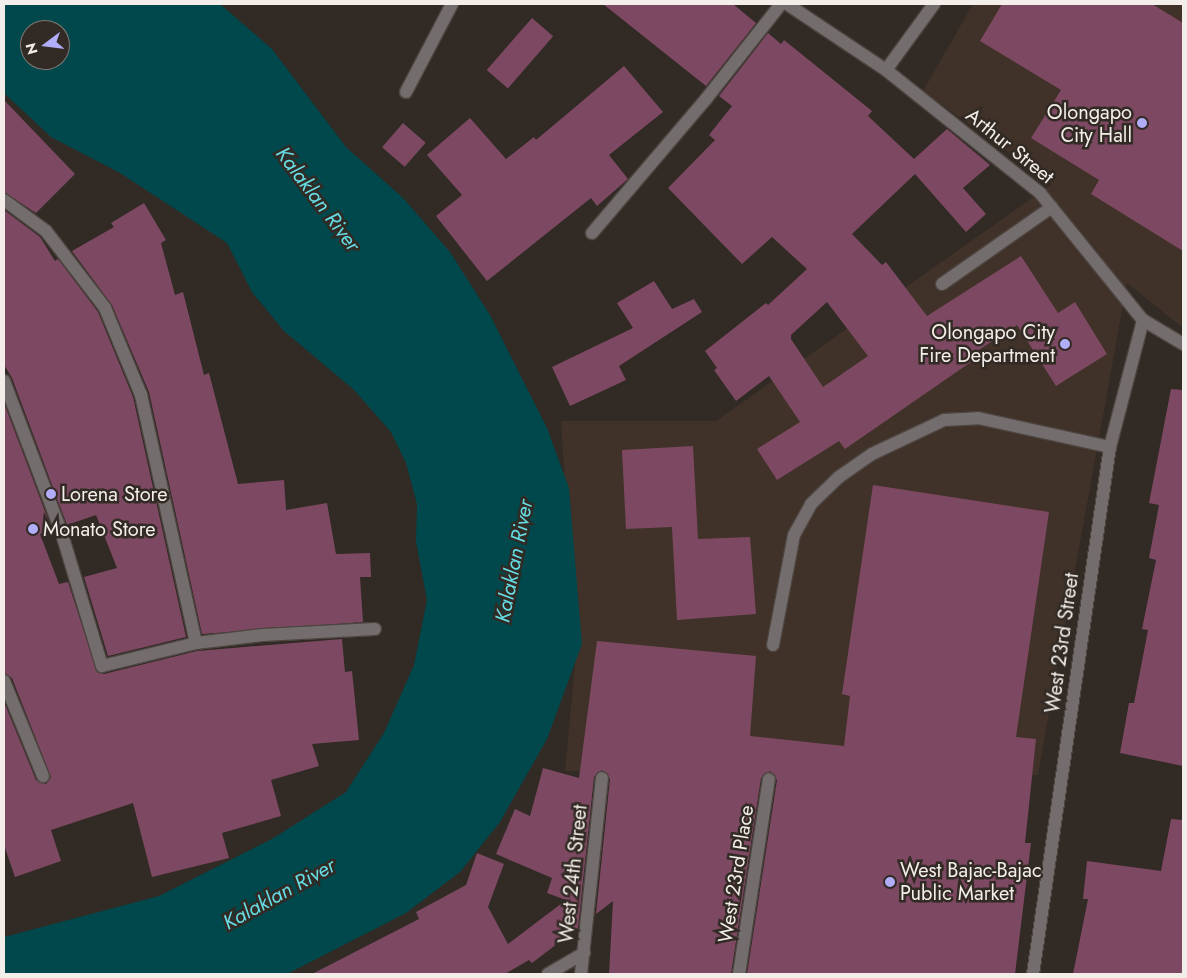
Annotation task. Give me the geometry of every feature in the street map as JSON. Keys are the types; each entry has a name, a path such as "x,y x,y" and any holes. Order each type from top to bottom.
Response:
{"street":[{"path":"406,92 452,4"},
{"path":"592,232 706,99 781,4"},
{"name":"Arthur Street","path":"787,4 886,70 1040,193 1143,320 1183,344"},
{"path":"886,70 934,4"},
{"path":"4,200 46,232 105,308 141,396 196,643"},
{"path":"942,284 1052,207"},
{"name":"West 23rd Street","path":"1032,974 1110,447 1143,320"},
{"path":"4,381 61,531 102,666 196,643 263,635 375,629"},
{"path":"773,645 794,535 811,504 839,477 872,454 944,420 978,418 1110,447"},
{"path":"4,681 43,776"},
{"name":"West 24th Street","path":"581,974 602,778"},
{"name":"West 23rd Place","path":"740,974 769,779"},
{"path":"548,974 584,953"}],"shaded area":[{"path":"973,4 1183,4 1183,328 1127,283 1038,775 565,771 576,654 561,421 716,421 1052,184 923,91"}],"water":[{"name":"Kalaklan River","path":"4,4 220,4 272,49 346,147 403,198 450,252 490,315 547,428 569,488 582,644 547,739 500,822 460,872 406,913 287,974 4,974 4,937 159,896 272,839 346,792 384,733 414,665 427,600 416,542 417,504 406,463 391,432 354,390 284,331 252,292 227,243 120,173 51,137 4,93"}],"building":[{"path":"603,4 733,4 756,23 706,86"},
{"name":"Olongapo City Hall","path":"1002,4 1152,4 1183,23 1183,251 1091,194 1099,180 1031,138 1061,90 980,41"},
{"path":"532,18 553,36 508,88 487,70"},
{"path":"768,33 781,44 784,40 872,111 868,116 914,159 947,129 990,165 963,188 986,214 966,232 915,174 852,234 882,265 886,262 927,316 1021,256 1058,313 1075,302 1107,354 1056,386 1017,325 968,357 971,362 845,449 839,441 777,480 757,449 800,422 769,376 736,401 714,370 717,368 705,351 766,303 768,305 807,269 772,237 742,264 668,188 715,140 709,135 732,106 719,96","holes":["827,302 868,356 823,387 791,339 791,335"]},
{"path":"624,66 663,112 609,155 628,179 597,206 591,198 487,281 436,216 462,195 427,155 470,118 506,159 534,137 536,140"},
{"path":"4,100 75,174 36,213 4,192"},
{"path":"403,123 426,143 405,167 382,147"},
{"path":"144,203 166,240 161,243 175,295 183,292 204,375 209,373 238,484 284,480 286,510 327,503 336,554 370,553 371,577 360,577 363,622 202,634 149,392 112,305 72,251 114,227 111,223"},
{"path":"4,210 40,237 55,261 58,259 98,312 133,397 186,637 108,656 84,577 117,568 96,515 67,525 12,378 4,365"},
{"path":"654,281 672,309 694,299 702,312 619,366 626,380 570,406 552,367 633,328 617,303"},
{"path":"1171,389 1183,390 1183,766 1120,753 1129,703 1134,703 1148,630 1142,629 1156,560 1149,558 1159,505 1149,503"},
{"path":"4,403 52,530 40,534 59,584 68,582 97,672 104,674 197,651 342,639 345,672 352,671 359,740 312,744 319,766 271,780 281,816 222,833 229,858 152,877 133,803 51,830 61,861 15,877 4,845 4,702 36,780 46,784 51,777 12,678 4,673"},
{"path":"693,446 698,539 750,537 756,614 677,620 672,527 626,529 622,450"},
{"path":"873,485 1049,512 1016,737 1036,739 1025,843 1031,843 1015,974 747,974 777,780 770,771 761,778 731,974 609,974 613,901 596,914 610,779 602,770 594,777 578,928 532,963 529,960 505,974 312,974 419,919 416,912 466,885 477,853 504,864 488,907 508,944 566,900 547,893 552,878 496,854 515,809 530,816 543,768 579,778 597,641 756,656 750,736 844,746 850,696 842,694"},
{"path":"1171,819 1183,820 1183,974 1073,974 1088,899 1083,899 1087,861 1161,871"}],"place":[{"name":"Olongapo City Hall","path":"1142,123"},
{"name":"Olongapo City Fire Department","path":"1065,344"},
{"name":"Lorena Store","path":"51,494"},
{"name":"Monato Store","path":"33,529"},
{"name":"West Bajac-Bajac Public Market","path":"890,882"}]}
